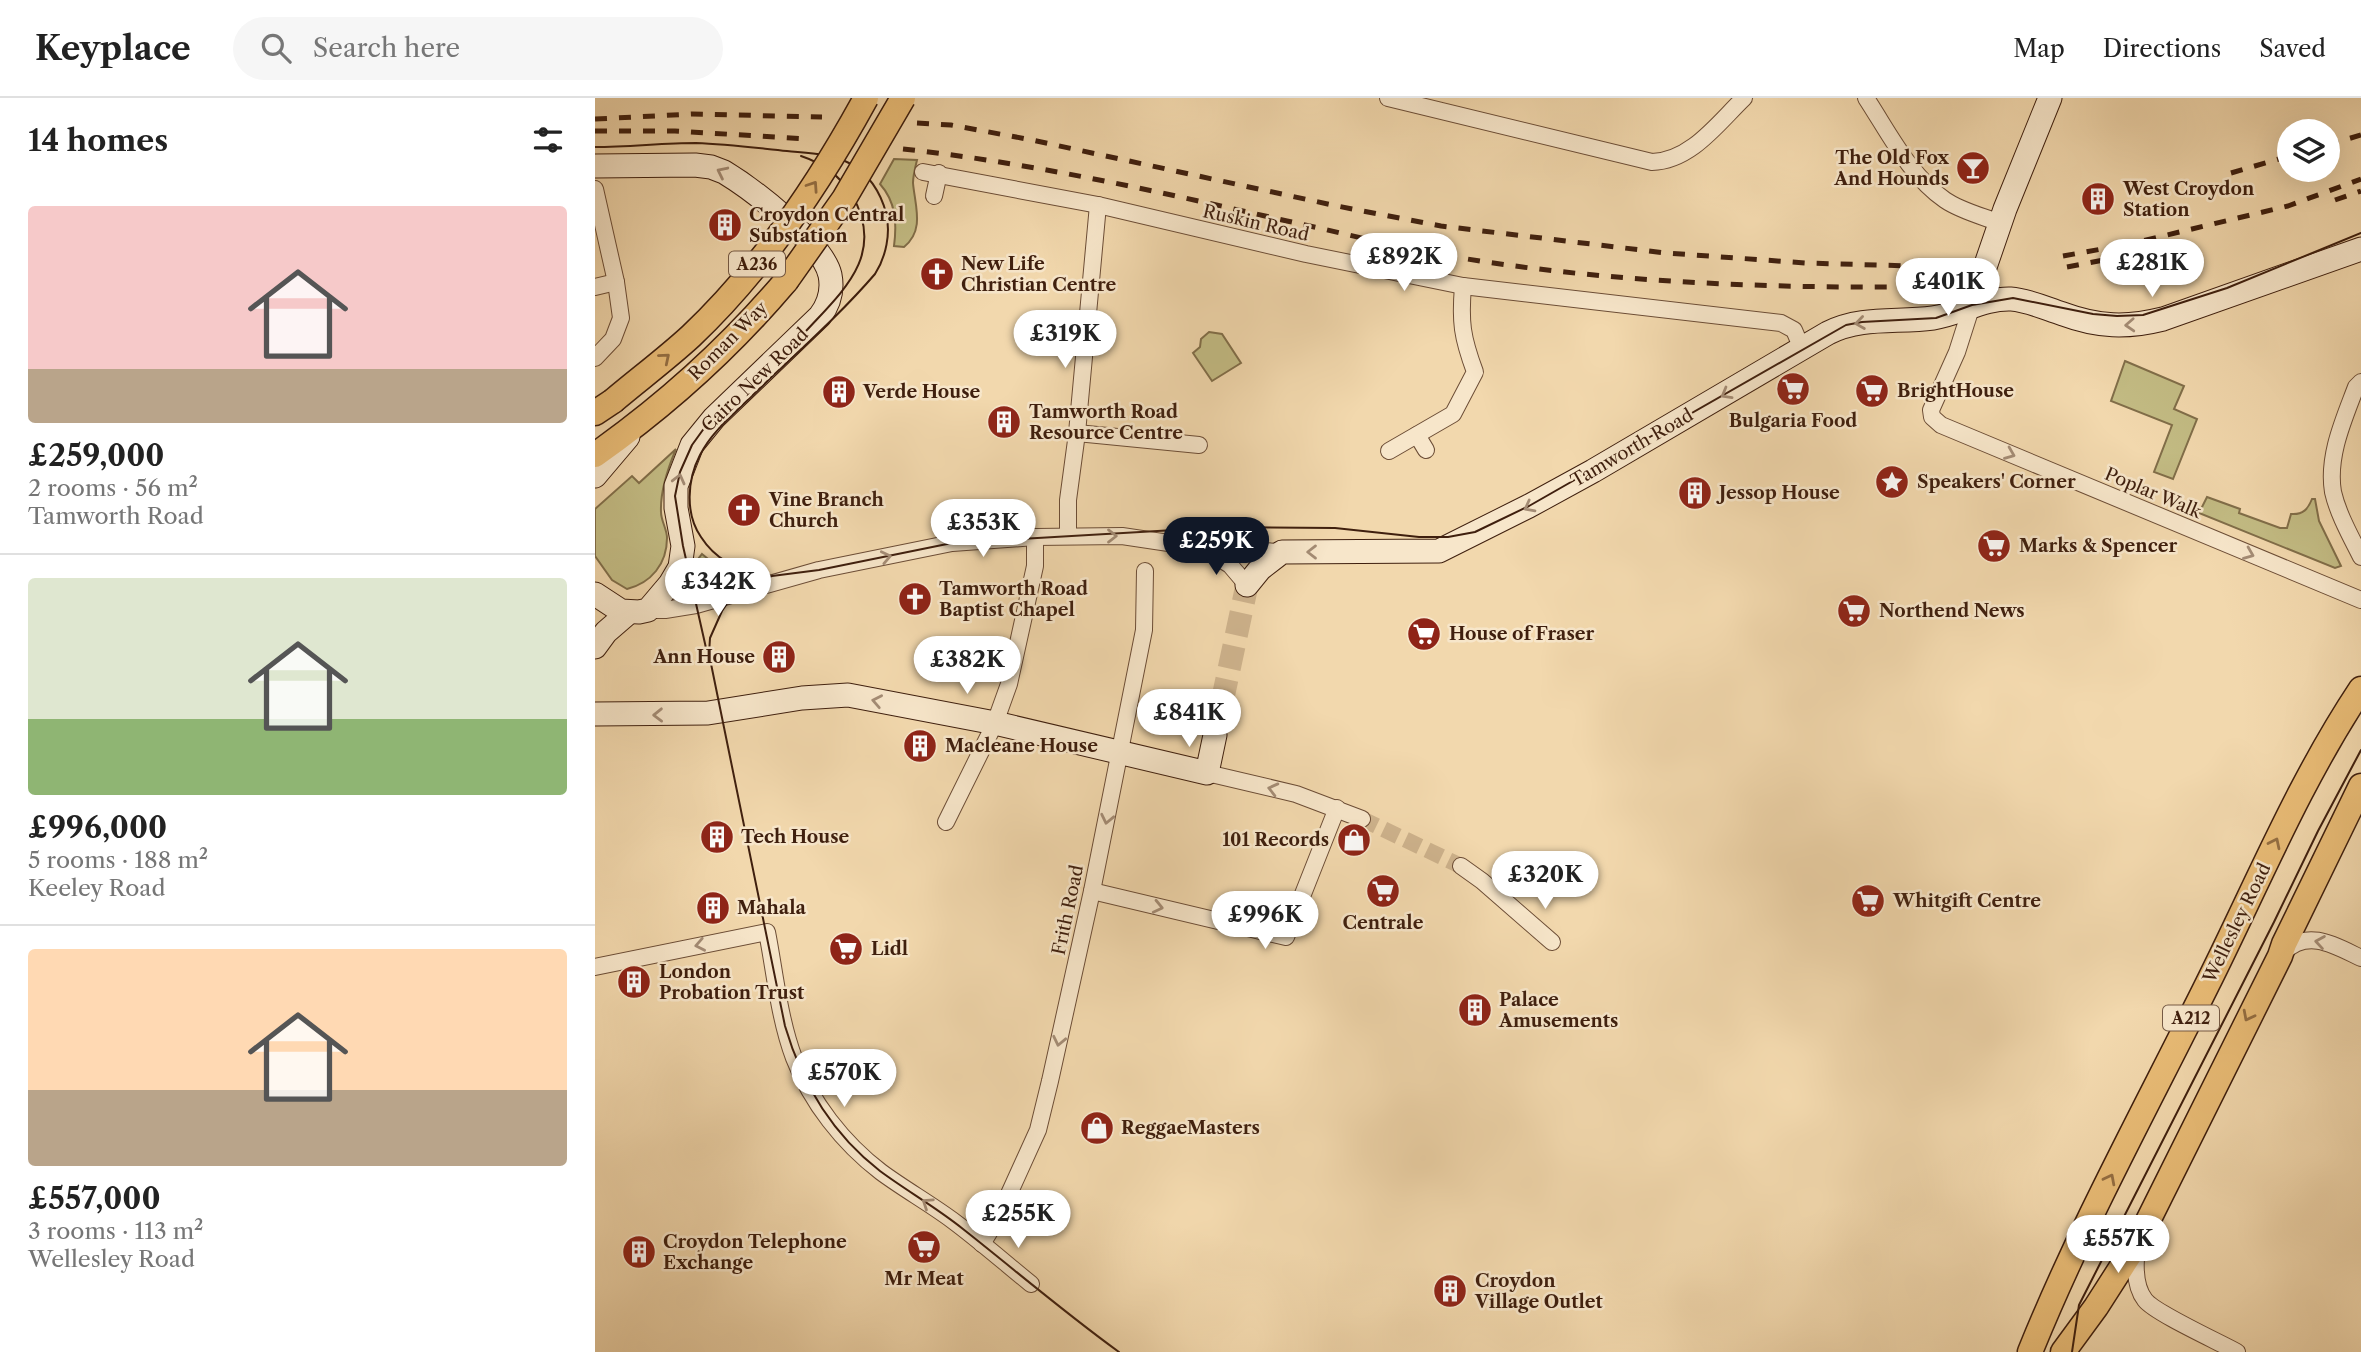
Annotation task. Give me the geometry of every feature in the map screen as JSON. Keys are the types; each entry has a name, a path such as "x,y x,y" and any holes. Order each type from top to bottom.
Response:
{"main road":[{"name":"Roman Way","path":"604,407 690,337 772,247 819,178 866,98"},
{"name":"Roman Way","path":"595,455 659,407 711,361 764,307 786,281 844,199 903,98"},
{"name":"Wellesley Road","path":"2030,1352 2061,1275 2303,786 2325,744 2361,689"},
{"name":"A212","path":"2063,1352 2137,1243 2361,786"}],"street":[{"path":"1388,98 1652,162 1665,162 1684,154 1744,98"},
{"path":"1866,98 1912,169 1932,190 1960,207 2000,223"},
{"path":"1972,305 2000,223 2050,98"},
{"name":"Cairo New Road","path":"595,166 685,164 718,169 733,177 797,230 818,251 830,276 830,293 822,313 798,340 714,418 692,445 680,472 675,496 683,546 680,566 670,584 638,611 606,632 595,647"},
{"name":"Ruskin Road","path":"934,196 931,173 1098,205 1306,254 1463,286 1781,323 1794,330 1803,349"},
{"path":"595,189 621,317 613,338 595,358"},
{"path":"1068,536 1068,500 1077,433 1098,205"},
{"name":"Tamworth Road","path":"638,611 696,605 819,570 941,545 1035,537 1136,537 1202,548 1282,552 1440,551 1593,471 1828,333 1853,323 1935,317 1972,305 2014,299 2079,320 2136,326 2163,319 2361,249"},
{"path":"595,287 616,282"},
{"path":"1389,451 1453,414 1475,372 1464,344 1460,318 1463,286"},
{"name":"Poplar Walk","path":"1972,305 1952,367 1931,410 1932,417 1947,428 2361,600"},
{"path":"2361,382 2356,387 2338,439 2332,462 2332,478 2337,503 2361,557"},
{"path":"595,476 639,424"},
{"path":"1077,433 1199,444"},
{"path":"1417,435 1426,450"},
{"path":"946,822 995,723 1009,684 1035,566 1035,537"},
{"name":"Tamworth Road","path":"1202,548 1230,565 1247,585 1260,569 1282,552"},
{"name":"Frith Road","path":"982,1244 999,1216 1038,1130 1121,752 1144,629 1145,571"},
{"path":"595,594 613,607 638,611"},
{"path":"595,714 669,715 721,711 834,695 995,723 1207,772 1296,794 1362,819"},
{"path":"1207,772 1215,735"},
{"path":"1092,891 1286,937 1337,808"},
{"path":"1461,866 1552,942"},
{"path":"595,967 767,932 785,1026 794,1056 833,1125 868,1161 951,1219 1031,1284"},
{"path":"2280,956 2294,944 2307,940 2328,942 2361,958"},
{"path":"2137,1243 2137,1280 2145,1300 2237,1352"}],"shaded area":[{"path":"894,159 917,160 913,183 917,225 915,233 904,247 894,246 894,213 880,184"},
{"path":"1209,332 1222,334 1241,363 1212,381 1193,353 1200,347 1201,339"},
{"path":"2125,361 2184,386 2174,409 2197,419 2173,479 2154,472 2172,425 2111,401"},
{"path":"676,449 667,471 661,504 667,538 664,556 650,577 627,589 612,580 595,556 595,509 632,476 639,483"},
{"path":"2207,497 2240,509 2239,513 2280,528 2287,528 2291,514 2302,512 2312,499 2315,499 2319,521 2341,566 2335,568 2199,513"},
{"path":"702,554 719,568 699,580 695,563"}],"tunnel":[{"path":"1215,735 1247,585"},
{"path":"1362,819 1461,866"}],"tram line":[{"path":"595,147 696,143 827,155 856,167 873,184 881,198 886,213 888,237 885,253 875,274 831,321 717,430 705,446 692,475 692,518 707,546 722,559 739,568 769,575"},
{"path":"801,156 830,171 847,188 861,216 865,235 856,270 834,301 806,331"},
{"path":"1119,1352 953,1221 880,1171 863,1156 833,1124 800,1068 785,1026 709,654 710,638 732,596 747,584 772,576 819,570 952,543 1226,527 1335,528 1419,537 1448,537 1475,532 1529,506 1846,325 1936,318 1972,305 2013,298 2093,314 2143,315 2227,288 2361,233"},
{"path":"706,648 683,546 675,496 680,472 692,445 705,427 735,398"},
{"path":"2072,1352 2079,1305 2361,750"}],"railway":[{"path":"595,119 692,114 822,117"},
{"path":"917,123 951,125 1032,140 1441,226 1666,253 1806,263 1914,266"},
{"path":"595,131 675,131 808,139"},
{"path":"2340,141 2361,135"},
{"path":"903,149 1096,179 1395,246 1490,263 1668,281 1905,287"},
{"path":"2231,173 2277,160"},
{"path":"2121,246 2288,206 2361,179"},
{"path":"2335,200 2361,191"},
{"path":"2063,256 2102,249"},
{"path":"2067,267 2104,260"}],"place":[{"name":"The Old Fox And Hounds","path":"1973,168"},
{"name":"West Croydon Station","path":"2098,199"},
{"name":"Croydon Central Substation","path":"725,225"},
{"name":"New Life Christian Centre","path":"937,274"},
{"name":"Bulgaria Food","path":"1793,389"},
{"name":"BrightHouse","path":"1872,391"},
{"name":"Verde House","path":"839,392"},
{"name":"Tamworth Road Resource Centre","path":"1004,422"},
{"name":"Speakers' Corner","path":"1892,482"},
{"name":"Jessop House","path":"1695,493"},
{"name":"Vine Branch Church","path":"744,510"},
{"name":"Marks & Spencer","path":"1994,546"},
{"name":"Tamworth Road Baptist Chapel","path":"915,599"},
{"name":"Northend News","path":"1854,611"},
{"name":"House of Fraser","path":"1424,634"},
{"name":"Ann House","path":"779,657"},
{"name":"Macleane House","path":"920,746"},
{"name":"Tech House","path":"717,837"},
{"name":"101 Records","path":"1354,840"},
{"name":"Centrale","path":"1383,891"},
{"name":"Whitgift Centre","path":"1868,901"},
{"name":"Mahala","path":"713,908"},
{"name":"Lidl","path":"846,949"},
{"name":"London Probation Trust","path":"634,982"},
{"name":"Palace Amusements","path":"1475,1010"},
{"name":"ReggaeMasters","path":"1097,1128"},
{"name":"Mr Meat","path":"924,1247"},
{"name":"Croydon Telephone Exchange","path":"639,1252"},
{"name":"Croydon Village Outlet","path":"1450,1291"}]}
